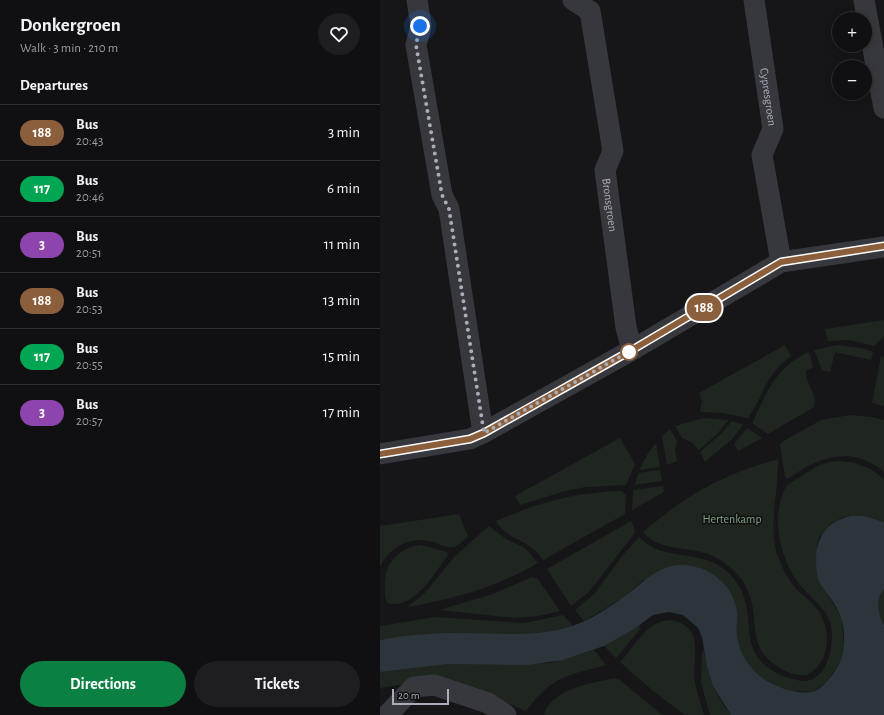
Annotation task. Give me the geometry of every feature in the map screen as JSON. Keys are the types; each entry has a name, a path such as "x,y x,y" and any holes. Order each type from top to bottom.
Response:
{"street":[{"path":"417,0 420,26 416,45 442,195 449,209 484,433"},
{"name":"Bronsgroen","path":"573,0 590,11 613,151 605,170 626,327 632,350"},
{"name":"Cypresgroen","path":"754,0 773,129 762,155 781,262"},
{"path":"864,0 884,108"},
{"path":"380,454 470,439 484,433 632,350 781,262 884,246"},
{"path":"387,715 414,687 434,685 488,703 506,715"}],"green space":[{"path":"884,320 884,337 874,346 850,340 828,341 825,329"},
{"path":"785,345 791,356 775,371 748,418 723,413 700,412 702,401 699,393"},
{"path":"837,345 861,348 873,352 871,360 835,352 830,372 822,370 814,350"},
{"path":"809,352 813,366 811,369 806,370 806,375 813,393 815,402 814,407 768,434 753,424 763,399 774,380 781,372 788,365"},
{"path":"881,356 884,358 884,406 872,403"},
{"path":"850,415 872,417 884,420 884,472 872,463 859,458 847,456 823,460 799,471 788,479 785,477 780,445 782,442 821,420"},
{"path":"704,418 729,420 716,435 699,450 691,442 682,438 675,426"},
{"path":"732,421 743,425 732,439 705,462 700,452 722,433"},
{"path":"747,428 762,438 738,451 734,444"},
{"path":"670,429 677,441 675,450 677,461 667,465 662,436"},
{"path":"620,438 635,464 626,485 586,487 565,491 520,505 515,496"},
{"path":"656,443 660,467 639,470 648,453"},
{"name":"Hertenkamp","path":"778,459 774,516 774,539 776,550 790,581 820,613 827,633 826,650 823,658 813,671 806,675 796,675 783,670 768,659 761,650 757,639 749,592 742,580 729,566 719,559 702,552 663,545 649,538 643,532 675,507 706,487 757,465"},
{"path":"835,461 861,465 879,474 884,479 884,522 864,516 844,517 831,523 819,537 817,545 819,581 842,618 844,645 841,659 834,672 824,684 813,692 791,691 777,686 764,679 750,667 744,660 737,636 737,613 720,579 699,568 682,565 642,581 623,598 584,621 575,610 595,593 622,556 639,537 648,545 656,549 700,558 718,565 727,571 735,580 742,592 746,604 750,639 753,649 759,659 773,671 789,678 806,681 817,676 822,671 829,655 832,637 830,622 818,603 794,577 788,565 780,538 778,524 779,510 787,485 819,465"},
{"path":"660,470 662,481 635,485 638,473"},
{"path":"663,486 664,492 632,510 633,490"},
{"path":"622,491 626,495 625,514 543,560 532,548 506,532 496,521 528,508 558,499 589,493"},
{"path":"459,514 468,536 459,544 450,547 421,540 407,542 400,545 388,555 380,567 380,526"},
{"path":"631,521 635,530 634,534 589,592 571,606 547,569"},
{"path":"489,526 506,539 525,548 538,563 507,579 474,591 407,607 424,594 454,557"},
{"path":"421,545 447,552 448,555 429,582 411,599 402,603 389,604 386,598 385,581 389,566 398,554 412,547"},
{"path":"532,577 538,579 560,611 538,616 514,618 439,610 493,594"},
{"path":"884,590 884,625 880,617 878,602"},
{"path":"563,615 573,626 538,634 430,634 380,640 380,626 435,617 524,623"},
{"path":"670,620 682,623 689,629 693,636 695,644 695,682 704,715 685,715 653,691 620,662 642,635 654,625 662,621"},
{"path":"639,625 641,628 616,658 604,646"},
{"path":"594,650 606,665 570,675 552,684 526,711 462,684 430,680 380,688 380,672 449,664 550,663"},
{"path":"704,651 716,693 731,715 710,715 701,683 702,652"},
{"path":"614,678 620,680 662,715 544,715 548,706 563,693 583,685"}],"shaded area":[{"path":"851,516 864,516 884,522 884,590 879,598 878,607 880,617 884,625 884,715 731,715 713,686 707,667 702,637 698,628 683,615 669,612 653,615 634,629 604,646 563,660 528,665 449,664 380,672 380,640 429,634 515,634 558,630 579,624 610,607 655,573 673,566 684,565 704,569 723,583 728,589 737,611 737,634 740,650 752,669 764,679 785,689 795,692 811,692 821,687 833,674 841,658 844,641 843,623 840,615 818,579 816,565 817,549 822,535 830,525 843,518"}],"bus line":[{"name":"188","path":"380,454 470,439 484,433 632,350 781,262 884,246"}],"route":[{"path":"420,26 416,45 442,195 449,209 480,416 484,433 632,350 629,352"}]}
